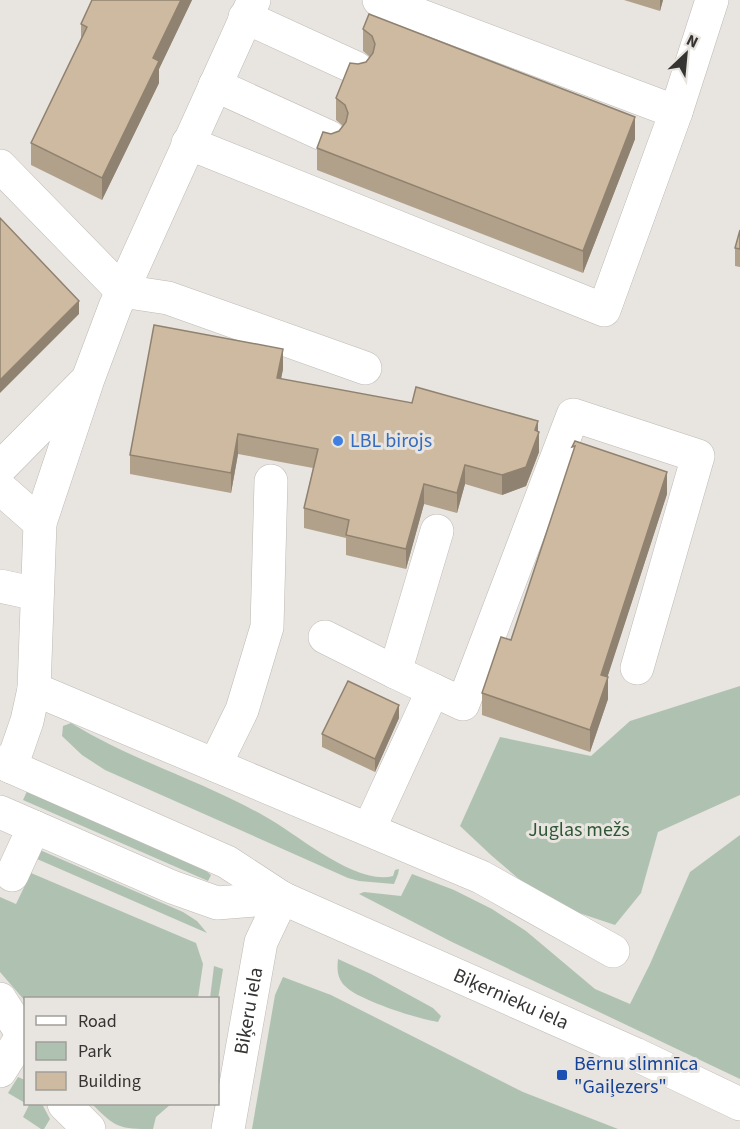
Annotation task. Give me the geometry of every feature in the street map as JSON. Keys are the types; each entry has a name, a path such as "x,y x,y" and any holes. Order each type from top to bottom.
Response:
{"street":[{"path":"379,0 676,112"},
{"path":"188,143 604,310 676,112 712,0"},
{"path":"4,775 27,721 34,689 40,524 88,379 122,291 249,8 356,68"},
{"path":"215,85 329,137"},
{"path":"0,166 122,291 168,298 365,368"},
{"path":"0,468 88,379"},
{"path":"325,637 463,704 573,415 698,456 637,668"},
{"path":"215,765 242,710 267,627 271,481"},
{"path":"0,488 40,524"},
{"path":"394,672 437,531"},
{"path":"0,586 37,594"},
{"path":"34,689 482,877 613,951"},
{"path":"369,829 433,690"},
{"name":"Biķernieku iela","path":"4,775 227,862 282,898 635,1054 740,1104"},
{"name":"Biķernieku iela","path":"0,812 172,887 217,903 282,898"},
{"path":"12,875 34,826"},
{"name":"Biķeru iela","path":"228,1129 261,942 282,898"},
{"path":"0,999 24,1037 0,1071"}],"green space":[{"name":"Juglas mežs","path":"740,686 740,795 658,832 641,893 615,925 546,902 460,826 500,737 591,756 630,721"},
{"path":"71,723 119,749 242,804 345,866 378,877 393,876 395,870 399,869 394,884 348,878 105,770 82,755 62,736 63,726"},
{"path":"28,789 196,862 211,875 208,881 23,800"},
{"path":"740,835 740,1079 452,942 359,894 364,892 401,896 412,874 454,890 492,909 526,931 595,989 630,1004 690,872"},
{"path":"40,850 183,912 197,921 207,933 37,859"},
{"path":"31,873 196,943 203,964 198,997 24,997 24,1000 0,972 0,897 16,904"},
{"path":"338,959 433,1008 441,1016 438,1022 389,1008 352,991 340,980"},
{"path":"214,966 223,969 218,997 210,997"},
{"path":"283,977 331,995 523,1092 618,1129 252,1129 275,995"},
{"path":"18,1077 24,1080 24,1102 8,1093"},
{"path":"29,1105 43,1105 50,1119 44,1129 41,1129 23,1117"},
{"path":"93,1105 170,1105 156,1117 153,1129 119,1126"}],"building":[{"path":"92,0 181,0 153,58 159,61 102,178 31,143 87,27 81,24"},
{"path":"369,14 635,117 583,251 317,148 323,132 331,134 339,131 346,122 348,113 345,105 336,98 350,63 366,62 373,53 375,44 372,36 363,29"},
{"path":"0,218 79,301 0,380"},
{"path":"740,230 740,249 735,248"},
{"path":"154,325 283,349 277,378 412,403 416,387 538,421 535,430 539,432 526,467 502,475 465,465 457,493 424,484 406,549 346,535 349,520 304,508 318,449 238,434 231,473 130,455"},
{"path":"575,441 667,472 601,675 608,677 590,730 482,693 501,637 511,640"},
{"path":"348,681 399,705 375,759 322,734"}],"place":[{"name":"LBL birojs","path":"338,441"},
{"name":"Bērnu slimnīca \"Gaiļezers\"","path":"562,1075"}]}
